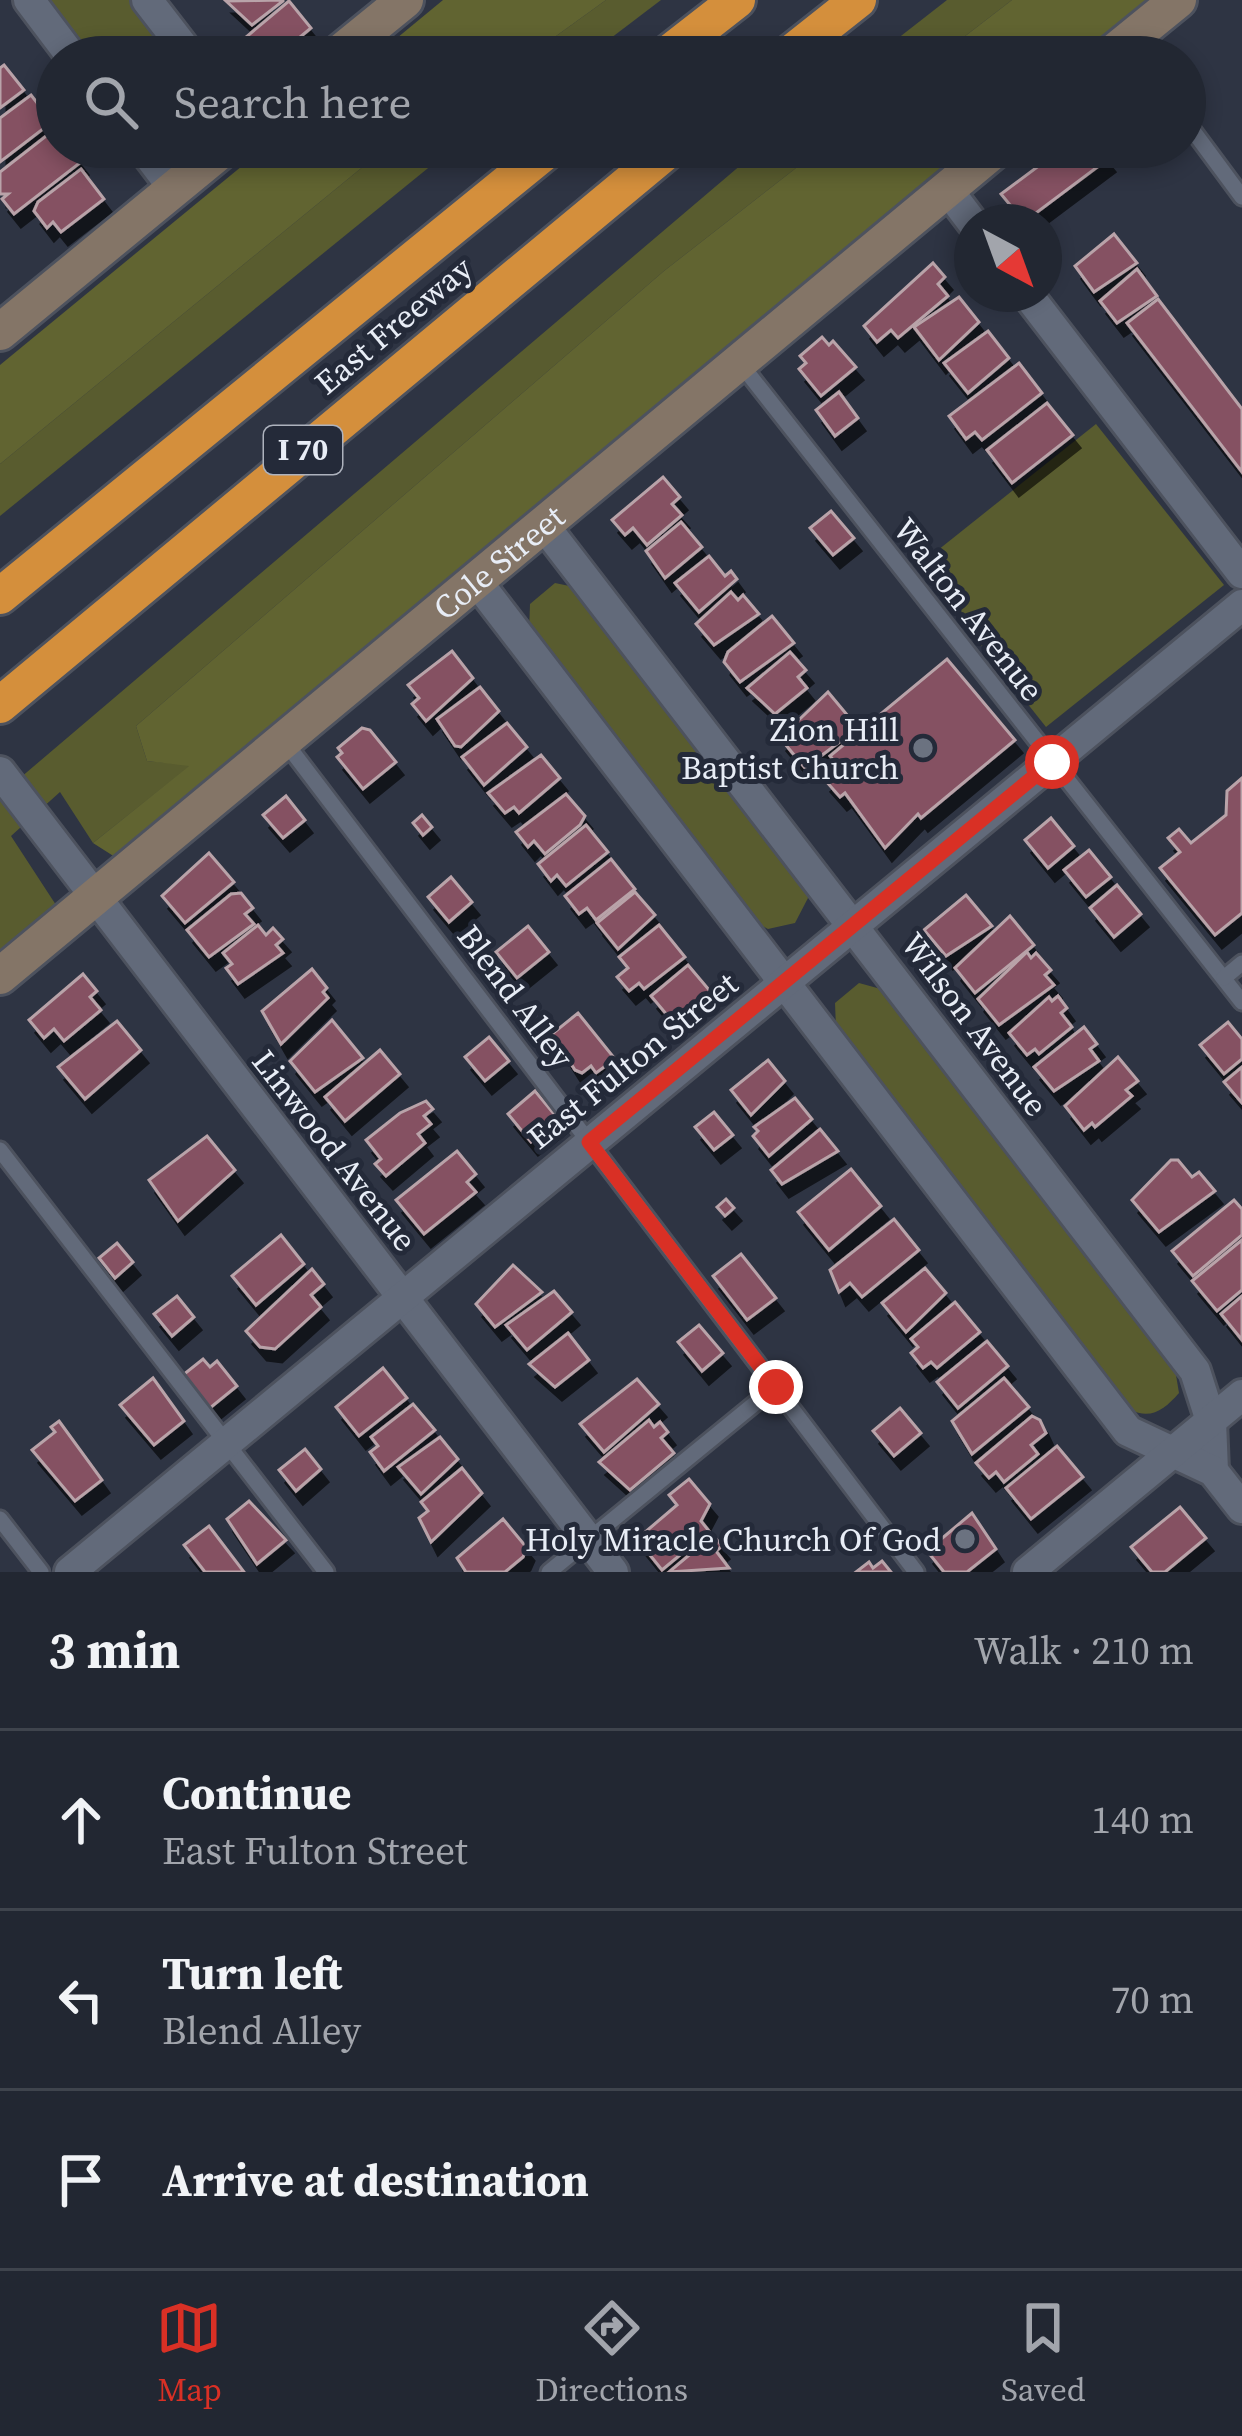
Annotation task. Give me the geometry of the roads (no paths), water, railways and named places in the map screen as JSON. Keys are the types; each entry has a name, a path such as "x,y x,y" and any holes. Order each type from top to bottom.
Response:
{"highway":[{"path":"691,36 737,0"},
{"path":"813,36 858,0"},
{"name":"East Freeway","path":"0,596 525,168"},
{"name":"East Freeway","path":"6,703 647,168"},
{"path":"0,579 35,567"}],"street":[{"path":"28,0 56,36"},
{"path":"147,0 175,36"},
{"path":"361,36 405,0"},
{"path":"1141,36 1178,0"},
{"path":"158,168 174,189"},
{"path":"0,332 200,168"},
{"name":"Cole Street","path":"0,976 972,168"},
{"path":"946,189 958,204"},
{"path":"1041,312 1242,573"},
{"name":"Wilson Avenue","path":"545,527 1195,1371 1211,1420 1214,1471"},
{"path":"478,583 1128,1431 1214,1471 1242,1508"},
{"name":"East Fulton Street","path":"70,1572 1242,605"},
{"name":"Linwood Avenue","path":"0,772 613,1572"},
{"path":"1028,1572 1242,1395"}],"lane":[{"path":"1206,148 1242,197"},
{"name":"Walton Avenue","path":"740,363 1242,1002"},
{"name":"Blend Alley","path":"285,742 916,1572"},
{"path":"1224,978 1242,963"},
{"path":"0,1150 326,1572"},
{"path":"549,1572 776,1387"},
{"path":"0,1519 41,1572"}],"place":[{"name":"Zion Hill Baptist Church","path":"923,748"},
{"name":"Holy Miracle Church Of God","path":"965,1539"}]}
